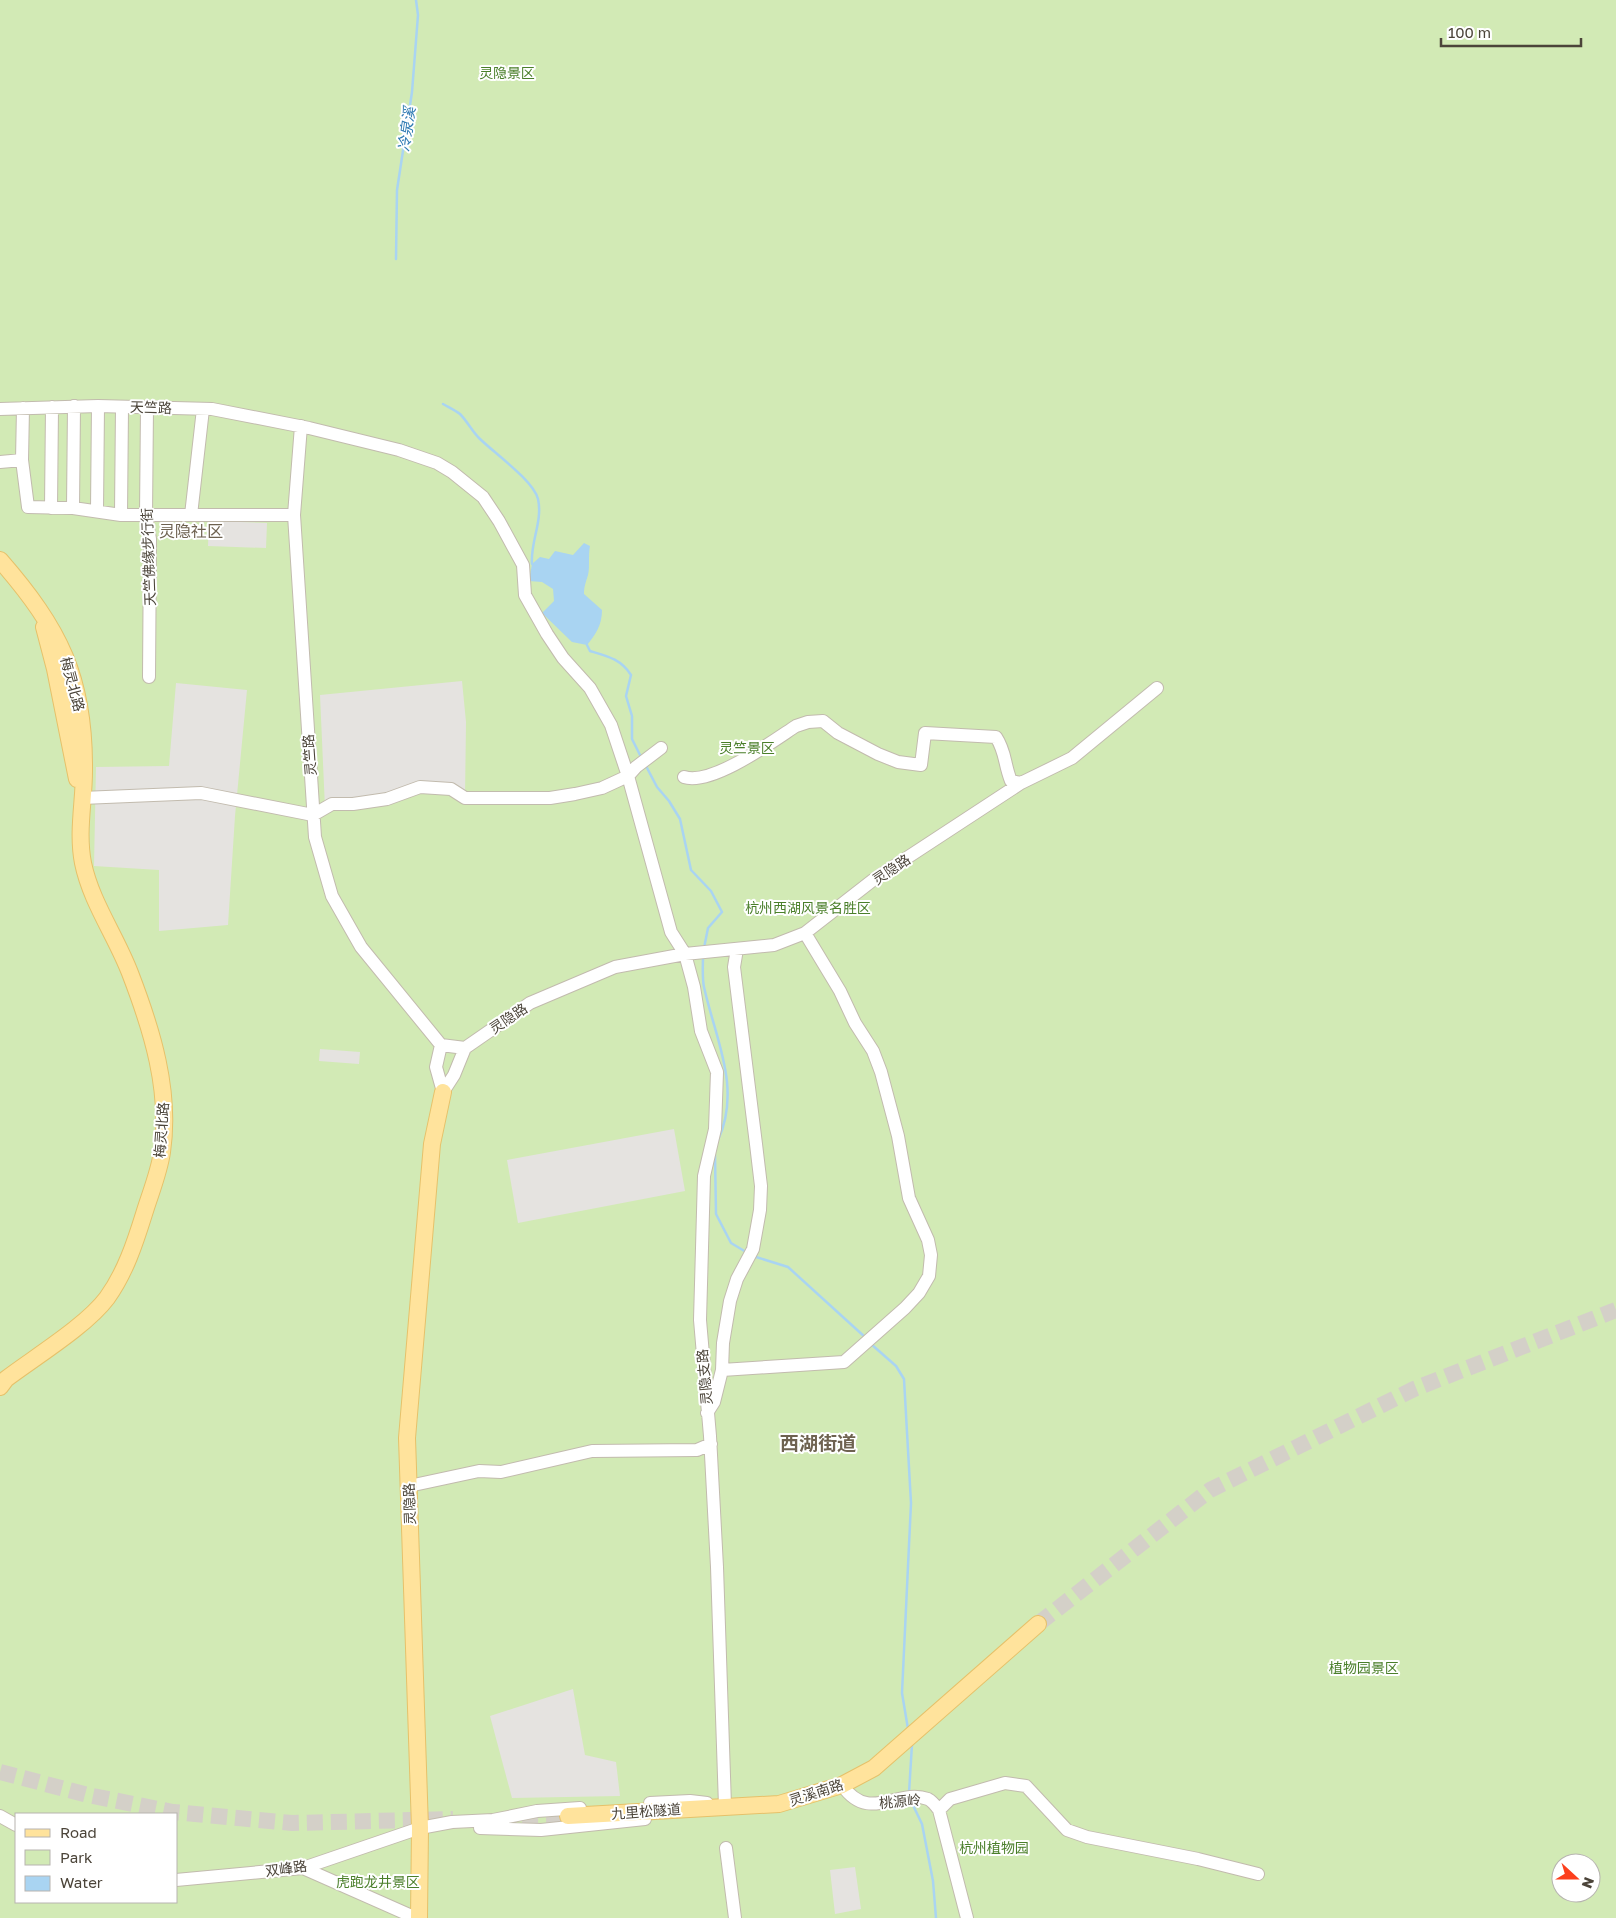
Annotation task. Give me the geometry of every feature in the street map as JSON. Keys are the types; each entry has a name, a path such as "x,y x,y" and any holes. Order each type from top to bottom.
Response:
{"main road":[{"name":"梅灵北路","path":"0,560 50,624 62,646 79,697 84,749 80,827 83,861 88,883 130,972 158,1060 165,1110 162,1154 132,1252 106,1299 75,1328 6,1379 0,1387"},
{"name":"灵隐路","path":"417,1918 420,1828 407,1438 432,1144 443,1092"},
{"name":"灵溪南路","path":"725,1806 779,1804 842,1785 874,1768 1038,1624"},
{"name":"九里松隧道","path":"568,1816 725,1806"}],"street":[{"name":"天竺路","path":"0,409 74,406 203,409 301,426 399,450 437,463 452,472 483,497 523,565 525,595 547,634 563,658 590,688 611,725 628,776"},
{"path":"73,508 74,406"},
{"path":"97,511 98,406"},
{"path":"121,515 122,406"},
{"path":"51,508 52,407"},
{"name":"天竺佛缘步行街","path":"147,407 146,516 150,539 149,677"},
{"path":"23,408 22,460 28,507 73,508 121,515 146,516 294,515"},
{"path":"191,515 203,409"},
{"name":"灵竺路","path":"301,426 294,515 315,836 332,896 361,948 441,1045"},
{"path":"0,462 22,460"},
{"name":"灵隐路","path":"465,1048 530,1003 615,967 688,953 774,945 805,933 873,880 1021,783 1072,758 1157,688"},
{"path":"684,777 690,779 701,777 728,768 796,726 808,722 823,721 838,733 878,754 898,762 921,765 925,733 996,736 1006,755 1007,770 1011,781 1021,783"},
{"path":"82,798 201,793 313,815 332,804 353,804 387,799 420,787 451,789 465,798 550,798 602,788 628,776 661,748"},
{"name":"灵隐支路","path":"628,776 671,932 688,953 701,1031 717,1072 715,1129 704,1176 703,1248 700,1286 702,1360 711,1444 725,1806"},
{"path":"722,1370 844,1362 919,1293 929,1276 931,1255 928,1240 909,1198 898,1136 881,1072 873,1051 855,1023 840,991 805,933"},
{"path":"708,1413 714,1402 722,1370 722,1343 730,1301 737,1279 750,1255 760,1210 761,1186 734,966 737,949"},
{"path":"441,1045 465,1048 454,1075 443,1092 436,1067 441,1045"},
{"path":"409,1486 479,1470 501,1472 592,1451 697,1450 711,1444"},
{"path":"939,1810 950,1799 1005,1783 1026,1786 1067,1830 1087,1837 1198,1859 1258,1874"},
{"name":"桃源岭","path":"842,1785 849,1796 868,1804 910,1799 930,1800 939,1810 967,1918"},
{"path":"420,1828 452,1822 492,1820 537,1811 690,1801 725,1806"},
{"path":"420,1828 541,1830 686,1815 725,1806"},
{"path":"0,1816 15,1824"},
{"name":"双峰路","path":"178,1880 304,1868 420,1828"},
{"path":"726,1848 735,1918"},
{"name":"灵隐路","path":"304,1868 417,1918"}],"green space":[{"name":"灵竺景区","path":"0,0 1616,0 1616,1918 0,1918"}],"shaded area":[{"path":"209,521 267,523 266,548 208,546"},
{"path":"462,681 466,722 465,798 451,789 325,808 320,695"},
{"path":"176,683 247,690 235,816 228,925 159,931 159,870 94,866 96,767 169,766"},
{"path":"320,1049 360,1052 359,1064 319,1061"},
{"path":"674,1129 685,1191 518,1223 507,1160"},
{"path":"573,1689 585,1755 616,1762 620,1796 512,1798 490,1716"},
{"path":"855,1867 861,1909 835,1914 830,1870"}],"water":[{"path":"584,543 590,546 589,572 584,594 602,610 598,629 587,645 572,642 542,613 554,601 553,589 542,582 529,581 532,564 540,557 549,559 555,551 573,555"}],"waterway":[{"name":"冷泉溪","path":"396,259 397,190 412,92 418,15 416,0"},
{"path":"443,404 460,414 479,438 521,475 535,492 538,499 539,515 532,564"},
{"path":"587,645 590,651 608,657 623,665 631,675 626,696 632,716 632,739 642,759"},
{"path":"646,766 657,787 669,801 680,819 691,870 711,891 722,912 708,928 704,948"},
{"path":"703,956 704,987 720,1044 727,1082 725,1121 718,1140"},
{"path":"715,1155 716,1214 731,1243 746,1252"},
{"path":"753,1256 788,1267 866,1338"},
{"path":"871,1344 896,1366 904,1379 911,1503 902,1693 908,1729"},
{"path":"909,1793 912,1744"},
{"path":"911,1801 922,1824 933,1881 936,1918"}],"tunnel":[{"path":"1038,1624 1210,1490 1414,1389 1616,1310"},
{"path":"0,1772 88,1795 173,1812 292,1823 453,1819"},
{"path":"522,1817 568,1816"}],"district":[{"name":"灵隐社区","path":"191,531"},
{"name":"西湖街道","path":"818,1442"}],"park label":[{"name":"灵隐景区","path":"507,72"},
{"name":"杭州西湖风景名胜区","path":"808,907"},
{"name":"植物园景区","path":"1364,1667"},
{"name":"杭州植物园","path":"994,1847"},
{"name":"虎跑龙井景区","path":"378,1881"}]}
